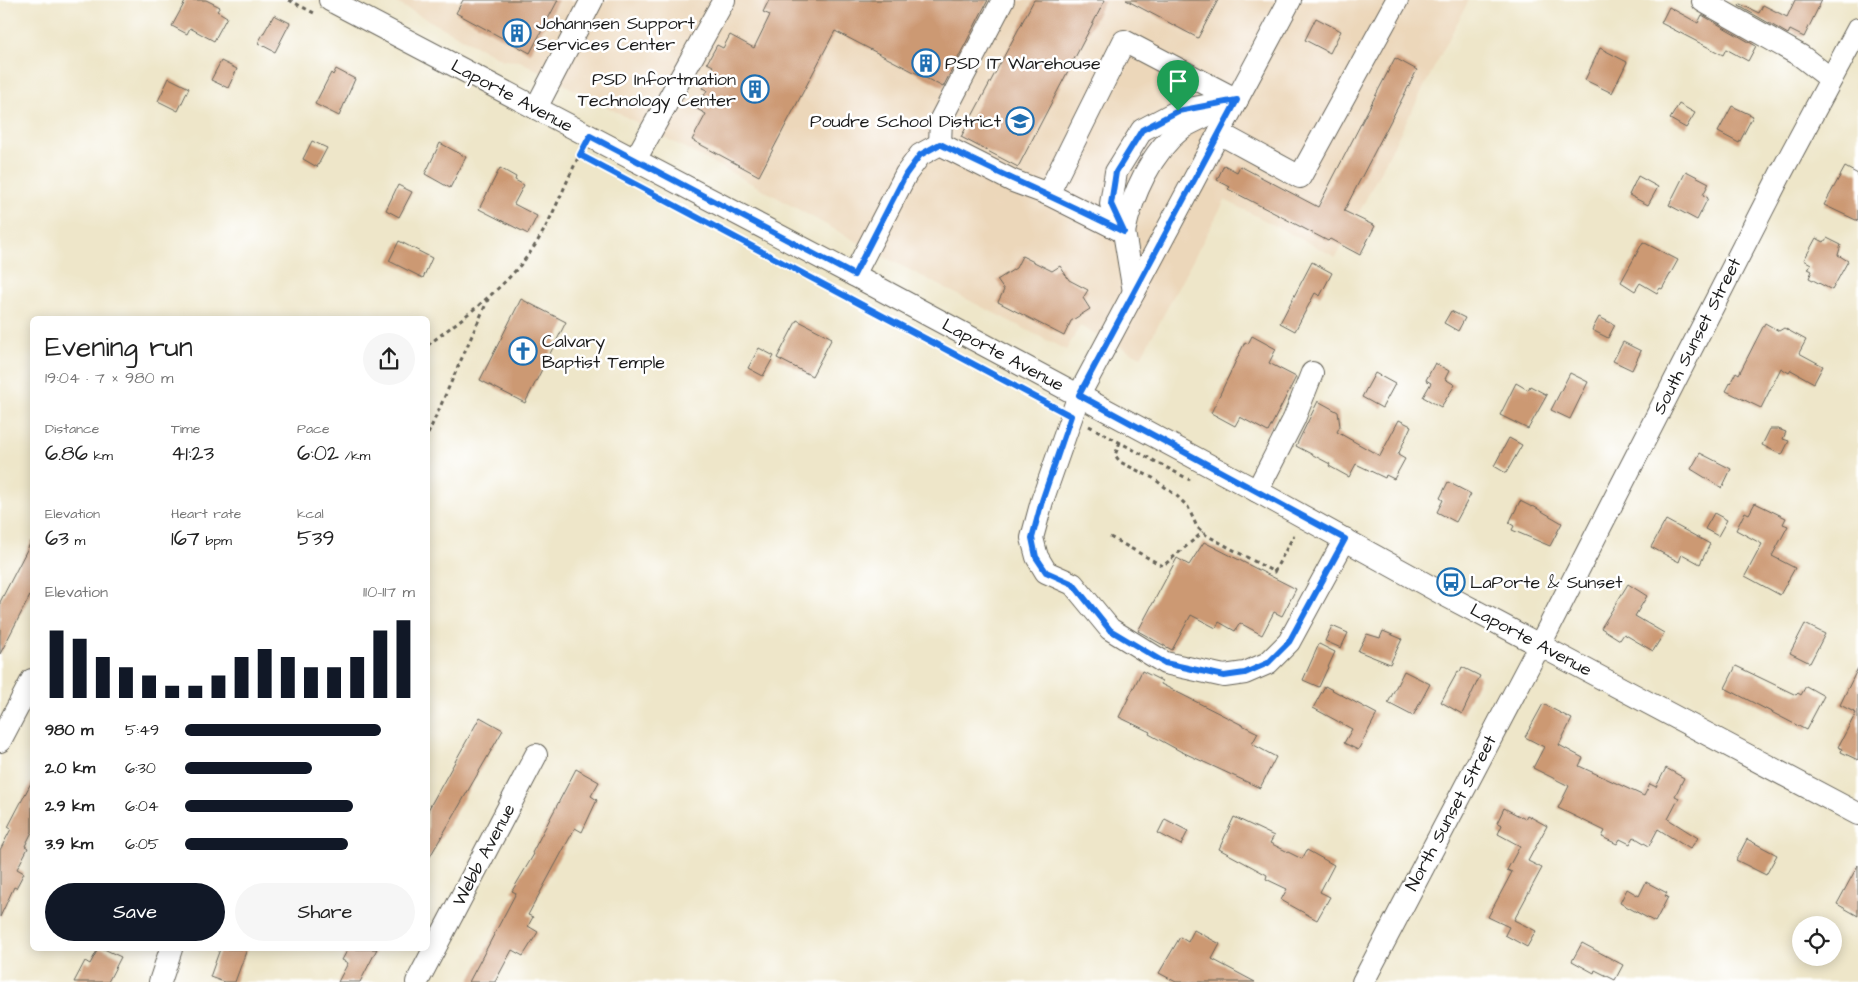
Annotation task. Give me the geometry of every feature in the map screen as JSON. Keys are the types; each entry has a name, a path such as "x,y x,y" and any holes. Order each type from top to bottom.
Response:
{"street":[{"path":"536,108 592,0"},
{"path":"635,160 724,0"},
{"path":"940,144 941,119 1003,0"},
{"path":"1290,0 1079,395 1042,501 1032,538 1036,557 1046,572 1073,584 1110,630 1165,663 1224,676 1245,673 1268,663 1289,642 1345,539"},
{"path":"1220,133 1300,177 1396,0"},
{"path":"1702,1 1801,56 1831,79"},
{"name":"Laporte Avenue","path":"323,7 536,108 585,145 635,160 854,275 1258,491 1539,645 1858,814"},
{"name":"South Sunset Street","path":"1539,645 1858,29"},
{"path":"1048,194 1124,41 1237,100"},
{"path":"1134,292 1124,232 1130,206 1160,149 1183,128 1237,100"},
{"path":"940,144 1013,181 1048,194 1124,232"},
{"path":"854,275 906,174 920,155 940,144"},
{"path":"1258,491 1294,419 1312,373"},
{"name":"North Sunset Street","path":"1363,982 1539,645"},
{"path":"0,741 30,684"},
{"name":"Webb Avenue","path":"417,982 536,755"},
{"path":"160,982 170,951"}],"path":[{"path":"289,0 323,7"},
{"path":"572,151 585,145"},
{"path":"585,145 588,159"},
{"path":"430,343 491,292 527,256 552,215 561,192 585,145"},
{"path":"430,429 491,292"},
{"path":"1071,416 1121,441 1191,481"},
{"path":"1121,441 1115,454 1120,462 1153,478 1178,497 1188,507 1202,532 1220,544 1274,572 1294,535"},
{"path":"1285,531 1302,540"},
{"path":"1110,537 1163,566 1202,532"}],"shaded area":[{"name":"Poudre School District","path":"391,0 1469,0 1336,257 1225,200 1141,357 1080,326 1066,350 888,259 749,182 520,61 503,60"}],"building":[{"path":"186,0 206,0 220,7 217,11 227,17 214,41 190,28 187,34 172,26"},
{"name":"Johannsen Support Services Center","path":"463,0 558,0 530,53 456,13"},
{"name":"PSD Infortmation Technology Center","path":"769,0 988,0 943,87 835,31 759,176 692,140 706,114 697,109 707,90 702,88 713,66 707,63 717,45 723,48 730,35 754,48 770,15 763,12"},
{"path":"1034,0 1105,0 1018,167 961,137"},
{"path":"1126,0 1218,0 1198,38"},
{"path":"1795,0 1822,0 1804,37 1790,30 1788,34 1739,6 1740,4 1759,13 1763,5 1787,17"},
{"path":"1669,7 1698,23 1702,15 1756,46 1748,61 1726,49 1723,55 1661,23"},
{"path":"274,15 290,23 275,52 258,43"},
{"path":"1316,18 1341,31 1330,53 1305,40"},
{"path":"1600,48 1627,62 1612,93 1585,80"},
{"path":"1395,58 1417,70 1344,211 1375,226 1360,255 1330,239 1328,241 1228,189 1230,187 1217,180 1224,165 1237,172 1240,166 1318,207"},
{"path":"221,61 237,69 228,88 211,80"},
{"path":"336,69 355,79 339,116 315,104 331,73 333,75"},
{"path":"169,78 189,88 178,111 158,101"},
{"path":"1679,104 1695,113 1686,128 1670,119"},
{"path":"1732,106 1753,116 1739,143 1718,132"},
{"path":"312,141 327,148 317,167 303,159"},
{"path":"440,143 466,157 450,188 425,174"},
{"path":"1845,167 1858,174 1858,221 1824,205"},
{"path":"500,168 516,177 515,180 524,185 514,204 537,216 528,234 479,209"},
{"path":"1686,171 1709,183 1703,195 1708,198 1697,220 1669,205"},
{"path":"1638,176 1658,187 1648,205 1629,195"},
{"path":"398,185 412,192 399,217 386,210"},
{"path":"1816,238 1824,242 1827,238 1841,245 1838,255 1848,261 1832,290 1809,278 1812,271 1808,269 1811,264 1804,260"},
{"path":"399,241 432,258 423,278 389,261"},
{"path":"1643,242 1678,260 1662,289 1660,288 1657,293 1640,283 1635,291 1621,282"},
{"path":"1022,256 1052,271 1060,266 1069,280 1088,290 1083,298 1090,309 1071,321 1064,336 998,302 1004,290 997,280 1016,268"},
{"path":"1312,262 1332,273 1320,296 1315,293 1295,331 1280,323"},
{"name":"Calvary Baptist Temple","path":"521,299 566,322 525,403 480,380"},
{"path":"1451,311 1465,318 1458,331 1444,323"},
{"path":"1599,317 1615,325 1608,338 1592,330"},
{"path":"797,320 832,338 812,376 777,358"},
{"path":"1765,323 1779,331 1784,328 1806,340 1799,353 1823,366 1814,383 1791,370 1789,373 1781,368 1761,408 1726,391 1736,372 1739,374"},
{"path":"1252,336 1276,349 1269,363 1296,377 1268,432 1240,417 1235,426 1211,413 1245,342 1248,344"},
{"path":"1623,342 1641,351 1632,370 1613,361"},
{"path":"759,348 774,356 763,376 748,368"},
{"path":"1435,363 1449,371 1445,379 1455,385 1441,407 1423,397 1431,383 1426,380"},
{"path":"1375,373 1395,384 1382,408 1362,397"},
{"path":"1570,373 1588,382 1570,419 1551,410"},
{"path":"1516,383 1528,390 1530,386 1547,395 1528,429 1500,415"},
{"path":"1318,401 1338,412 1340,426 1337,432 1380,456 1399,420 1411,426 1398,455 1405,459 1394,479 1386,475 1385,478 1356,464 1349,477 1329,466 1330,464 1296,446"},
{"path":"1770,429 1786,432 1783,439 1789,441 1782,455 1762,445"},
{"path":"1509,438 1522,445 1506,473 1494,466"},
{"path":"1700,453 1731,469 1722,488 1691,469"},
{"path":"1448,482 1471,494 1456,522 1437,512 1443,500 1440,498"},
{"path":"1520,501 1533,506 1562,523 1550,546 1512,530 1514,526 1509,523"},
{"path":"1755,503 1786,518 1783,524 1788,526 1772,556 1795,568 1780,595 1745,576 1762,544 1736,530 1745,512 1749,514"},
{"path":"1714,513 1727,520 1718,536 1705,529"},
{"path":"1666,520 1710,544 1700,564 1682,554 1679,562 1651,547"},
{"path":"1204,542 1296,589 1282,616 1274,612 1262,635 1240,623 1235,631 1219,622 1216,628 1191,615 1172,650 1138,631 1177,558 1189,565"},
{"path":"30,544 30,596 0,654 0,602"},
{"path":"1628,584 1647,596 1635,616 1664,633 1653,651 1624,634 1620,640 1601,628"},
{"path":"1805,624 1825,634 1810,663 1790,653"},
{"path":"1332,626 1348,633 1341,648 1325,641"},
{"path":"1383,631 1402,639 1390,664 1358,651 1367,634 1380,638"},
{"path":"1319,644 1335,652 1319,687 1303,680"},
{"path":"1736,666 1796,695 1798,693 1801,695 1806,686 1824,696 1806,730 1725,688"},
{"path":"1462,667 1480,676 1462,714 1441,702"},
{"path":"1858,668 1858,760 1841,752 1842,749 1838,747 1856,713 1840,705"},
{"path":"1142,671 1162,681 1161,684 1258,733 1252,744 1276,757 1260,788 1180,751 1149,734 1150,732 1119,717"},
{"path":"1404,671 1430,684 1413,716 1388,703"},
{"path":"1325,686 1377,714 1358,750 1344,743 1352,729 1313,708"},
{"path":"1543,704 1572,719 1559,745 1583,758 1579,766 1644,796 1650,784 1656,787 1666,768 1684,778 1675,796 1679,798 1668,819 1698,838 1690,849 1658,829 1649,846 1634,837 1630,844 1620,839 1617,844 1602,837 1605,831 1558,808 1569,786 1533,768 1544,747 1525,737"},
{"path":"480,717 503,730 430,857 430,806"},
{"path":"576,769 599,782 591,796 597,800 582,832 575,828 528,915 533,917 528,926 538,932 523,956 512,950 495,982 469,982 516,893 512,891 534,854 532,853"},
{"path":"30,785 30,836 25,846 28,848 17,869 24,873 16,888 14,887 0,917 0,850 11,829 8,827"},
{"path":"1504,808 1525,819 1527,815 1547,826 1528,861 1542,868 1514,920 1536,931 1527,947 1505,935 1509,927 1488,917 1512,872 1507,870 1520,846 1498,834 1502,825 1497,823"},
{"path":"1234,817 1274,836 1270,843 1302,859 1307,850 1334,865 1320,892 1330,897 1317,920 1281,900 1287,889 1266,879 1267,875 1219,849"},
{"path":"1165,819 1188,831 1181,845 1158,833"},
{"path":"1747,839 1777,855 1766,875 1736,860"},
{"path":"1858,865 1858,916 1837,904"},
{"path":"1646,882 1667,893 1665,896 1668,897 1655,922 1620,903 1627,889 1639,896"},
{"path":"1194,930 1220,944 1212,959 1255,982 1176,982 1159,973 1180,937 1188,942"},
{"path":"1582,943 1623,965 1615,980 1595,970 1594,973 1572,961"},
{"path":"97,951 108,951 121,957 108,982 74,982 85,961 90,964"},
{"path":"219,951 246,951 235,982 224,982 210,977"},
{"path":"347,951 376,951 360,982 338,982 348,963 342,960"}],"place":[{"name":"Johannsen Support Services Center","path":"517,33"},
{"name":"PSD IT Warehouse","path":"926,63"},
{"name":"PSD Infortmation Technology Center","path":"755,89"},
{"name":"Poudre School District","path":"1020,121"},
{"name":"Calvary Baptist Temple","path":"523,351"},
{"name":"LaPorte & Sunset","path":"1451,582"}],"route":[{"path":"1237,100 1079,395 1345,539 1289,642 1268,663 1245,673 1224,676 1165,663 1146,653 1110,630 1073,584 1046,572 1036,557 1032,538 1042,501 1071,416 580,155 590,136 854,275 906,174 920,155 940,144 1013,181 1048,194 1124,232 1111,204 1116,172 1142,130 1178,111 1237,100"}]}
